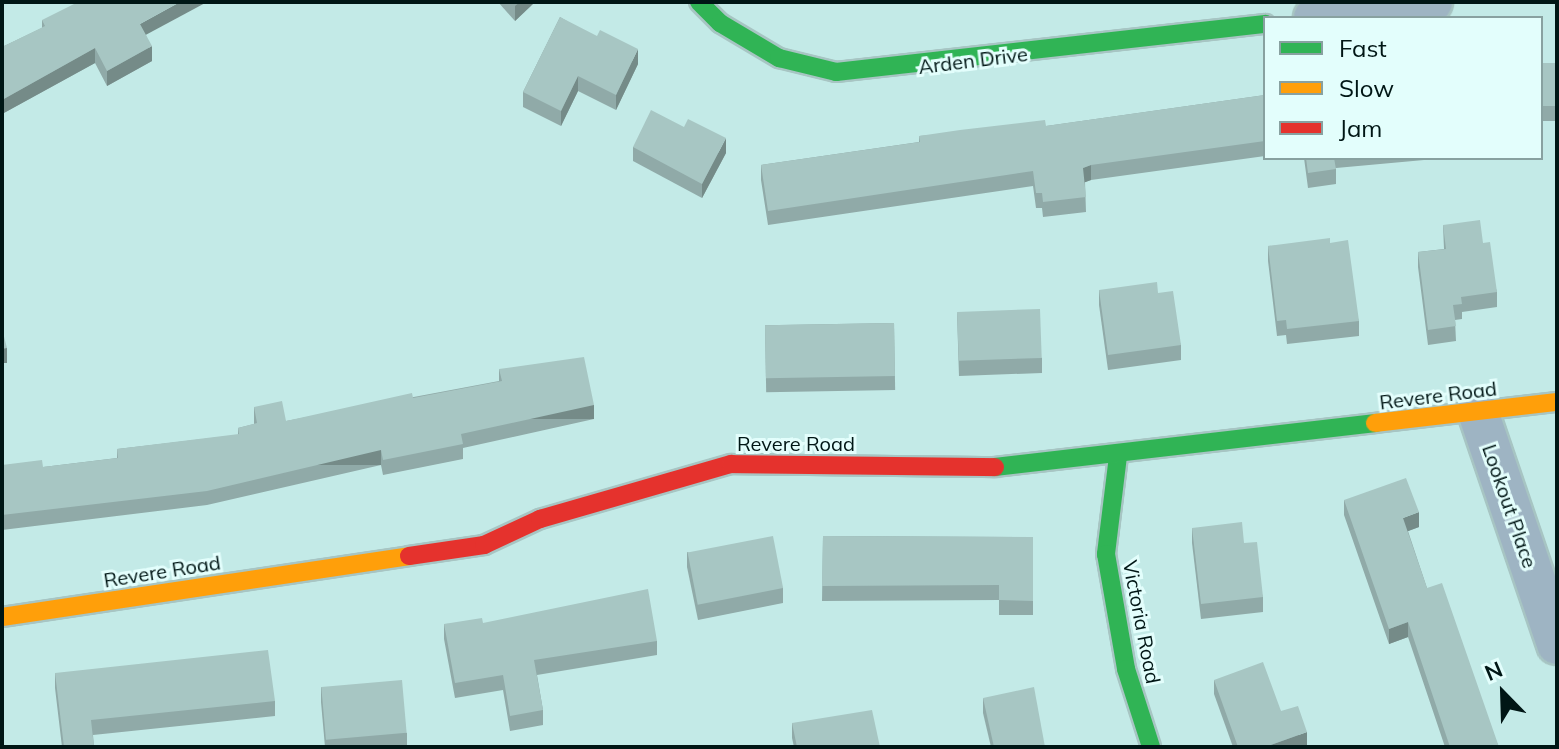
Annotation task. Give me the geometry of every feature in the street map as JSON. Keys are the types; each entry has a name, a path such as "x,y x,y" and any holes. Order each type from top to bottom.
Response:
{"street":[{"name":"Arden Drive","path":"699,2 720,23 779,58 836,72 1263,24"},
{"path":"1327,12 1432,2"},
{"name":"Revere Road","path":"2,617 484,545 540,519 731,464 987,468 1118,456 1557,402"},
{"name":"Lookout Place","path":"1478,412 1557,644"},
{"name":"Victoria Road","path":"1118,456 1106,554 1126,669 1151,747"}],"building":[{"path":"78,2 180,2 140,24 152,46 107,71 95,48 2,100 2,47 45,26 42,20"},
{"path":"560,17 597,36 600,30 638,49 616,95 578,76 561,111 523,92"},
{"path":"1543,63 1557,63 1557,106 1543,106"},
{"path":"1263,95 1263,141 1091,165 1083,168 1086,197 1043,202 1042,193 1036,193 1033,171 768,211 761,165 920,142 919,136 960,130 1045,120 1046,126"},
{"path":"651,110 684,127 688,119 726,138 702,184 633,147"},
{"path":"1306,160 1334,160 1336,169 1308,173"},
{"path":"1480,220 1483,243 1490,242 1497,292 1461,297 1462,304 1453,305 1456,326 1428,330 1418,252 1446,249 1443,225"},
{"path":"1330,238 1330,243 1348,240 1359,321 1287,329 1286,320 1277,321 1268,246"},
{"path":"1157,282 1158,293 1173,291 1181,345 1108,355 1099,290"},
{"path":"1040,309 1042,358 959,361 957,312"},
{"path":"894,323 895,376 766,378 765,325"},
{"path":"2,329 7,348 2,349"},
{"path":"584,357 594,405 461,434 463,444 383,460 381,450 207,491 2,515 2,465 42,460 43,467 118,458 117,449 239,434 238,428 257,423 254,407 282,401 286,421 412,393 413,398 502,381 499,369"},
{"path":"1406,478 1419,512 1403,518 1427,588 1442,583 1499,747 1450,747 1408,622 1389,629 1344,500"},
{"path":"1242,522 1244,543 1257,542 1263,597 1201,604 1192,528"},
{"path":"773,536 783,588 698,605 688,553"},
{"path":"823,536 1033,537 1033,601 999,600 999,585 822,586"},
{"path":"648,589 657,641 534,660 543,710 510,716 503,675 455,683 444,624 482,618 483,623"},
{"path":"268,650 275,701 91,720 94,747 64,747 55,673"},
{"path":"1263,662 1281,711 1298,706 1307,732 1265,747 1238,747 1214,680"},
{"path":"402,680 407,733 326,740 321,687"},
{"path":"1034,687 1045,747 994,747 983,698"},
{"path":"872,710 880,747 797,747 792,723"}],"traffic: fast":[{"path":"699,2 720,23 779,58 836,72 1263,24"},
{"path":"995,467 1375,423"},
{"path":"1118,456 1106,554 1126,669 1151,747"}],"traffic: slow":[{"path":"1375,423 1557,402"},
{"path":"2,617 409,556"}],"traffic: jam":[{"path":"409,556 484,545 540,519 731,464 995,467"}]}
